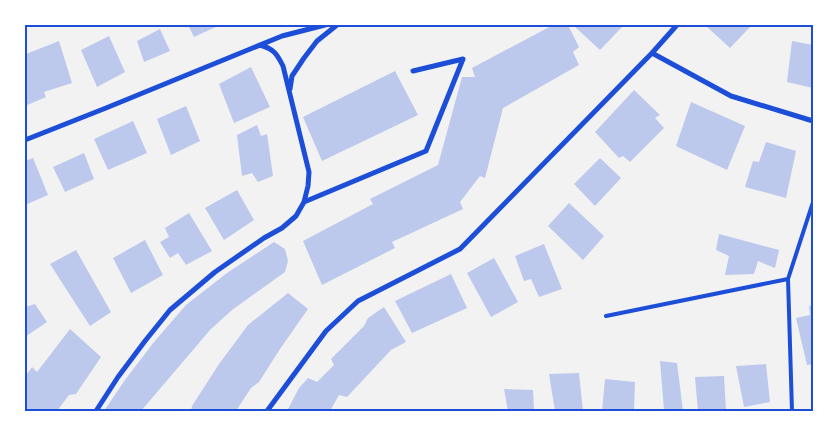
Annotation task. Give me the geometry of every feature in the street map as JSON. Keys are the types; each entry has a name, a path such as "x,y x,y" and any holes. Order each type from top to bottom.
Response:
{"street":[{"path":"25,140 282,36 325,25"},
{"path":"290,92 292,76 304,58 316,41 336,25"},
{"path":"267,411 326,330 358,301 460,249 652,53 677,25"},
{"path":"96,411 118,377 170,310 215,272 264,238 282,228 296,216 304,202 309,172 283,66 271,48 260,45"},
{"path":"652,53 731,96 813,121"},
{"path":"304,202 426,151 464,60 413,71"}],"lane":[{"path":"792,411 788,279 813,202"},
{"path":"606,316 788,279"}],"building":[{"path":"188,25 220,25 194,37"},
{"path":"553,25 568,25 579,47 573,52 579,65 503,108 485,178 480,176 460,202 463,209 392,242 395,248 322,285 303,241 373,204 370,199 438,165 462,77 475,77 472,68"},
{"path":"573,25 624,25 600,50"},
{"path":"707,25 752,25 730,48"},
{"path":"160,29 170,51 144,62 137,41"},
{"path":"109,36 125,72 97,87 81,50"},
{"path":"59,41 72,83 44,92 46,97 25,106 26,54"},
{"path":"792,41 813,45 813,88 787,82"},
{"path":"251,67 270,107 234,123 219,84"},
{"path":"395,71 418,115 322,161 303,117"},
{"path":"634,90 660,115 655,118 664,128 630,162 623,156 619,158 595,132"},
{"path":"691,102 745,126 727,170 676,146"},
{"path":"186,106 200,141 171,155 157,119"},
{"path":"133,121 147,153 108,170 94,139"},
{"path":"257,125 261,136 267,134 273,176 258,182 252,173 242,176 237,135"},
{"path":"766,142 796,151 786,198 745,187 753,161 759,162"},
{"path":"84,153 94,179 65,192 53,167"},
{"path":"33,158 48,195 25,205 25,161"},
{"path":"600,158 621,178 595,206 574,184"},
{"path":"237,190 254,220 224,240 205,208"},
{"path":"569,203 604,236 583,260 548,226"},
{"path":"189,213 212,251 186,265 178,253 170,258 160,242 169,237 165,228"},
{"path":"719,234 779,250 775,268 758,261 754,274 725,275 729,256 716,250"},
{"path":"145,240 163,275 131,293 113,258"},
{"path":"274,242 285,249 288,261 285,272 232,310 210,330 141,411 104,411 154,342 186,305 227,273"},
{"path":"544,244 562,289 539,297 531,279 524,281 515,256"},
{"path":"76,250 111,312 90,326 50,264"},
{"path":"494,258 518,302 491,317 467,273"},
{"path":"451,274 467,308 412,333 395,301"},
{"path":"288,293 308,309 259,382 251,388 236,411 191,411 192,406 219,364 248,325"},
{"path":"35,304 47,322 25,337 25,307"},
{"path":"813,305 813,364 807,365 796,318 810,315 809,306"},
{"path":"384,307 406,342 391,350 347,397 339,395 330,411 287,411 299,388 308,378 317,382 334,365 331,359 364,326 368,318"},
{"path":"70,329 101,357 76,394 69,395 57,411 25,411 25,377 32,367 37,372"},
{"path":"660,361 677,363 683,411 664,410"},
{"path":"766,364 770,402 744,407 736,366"},
{"path":"579,373 583,411 555,411 549,374"},
{"path":"724,376 726,410 698,411 695,377"},
{"path":"605,379 635,382 634,411 602,411"},
{"path":"504,389 533,390 534,411 508,411"}]}
